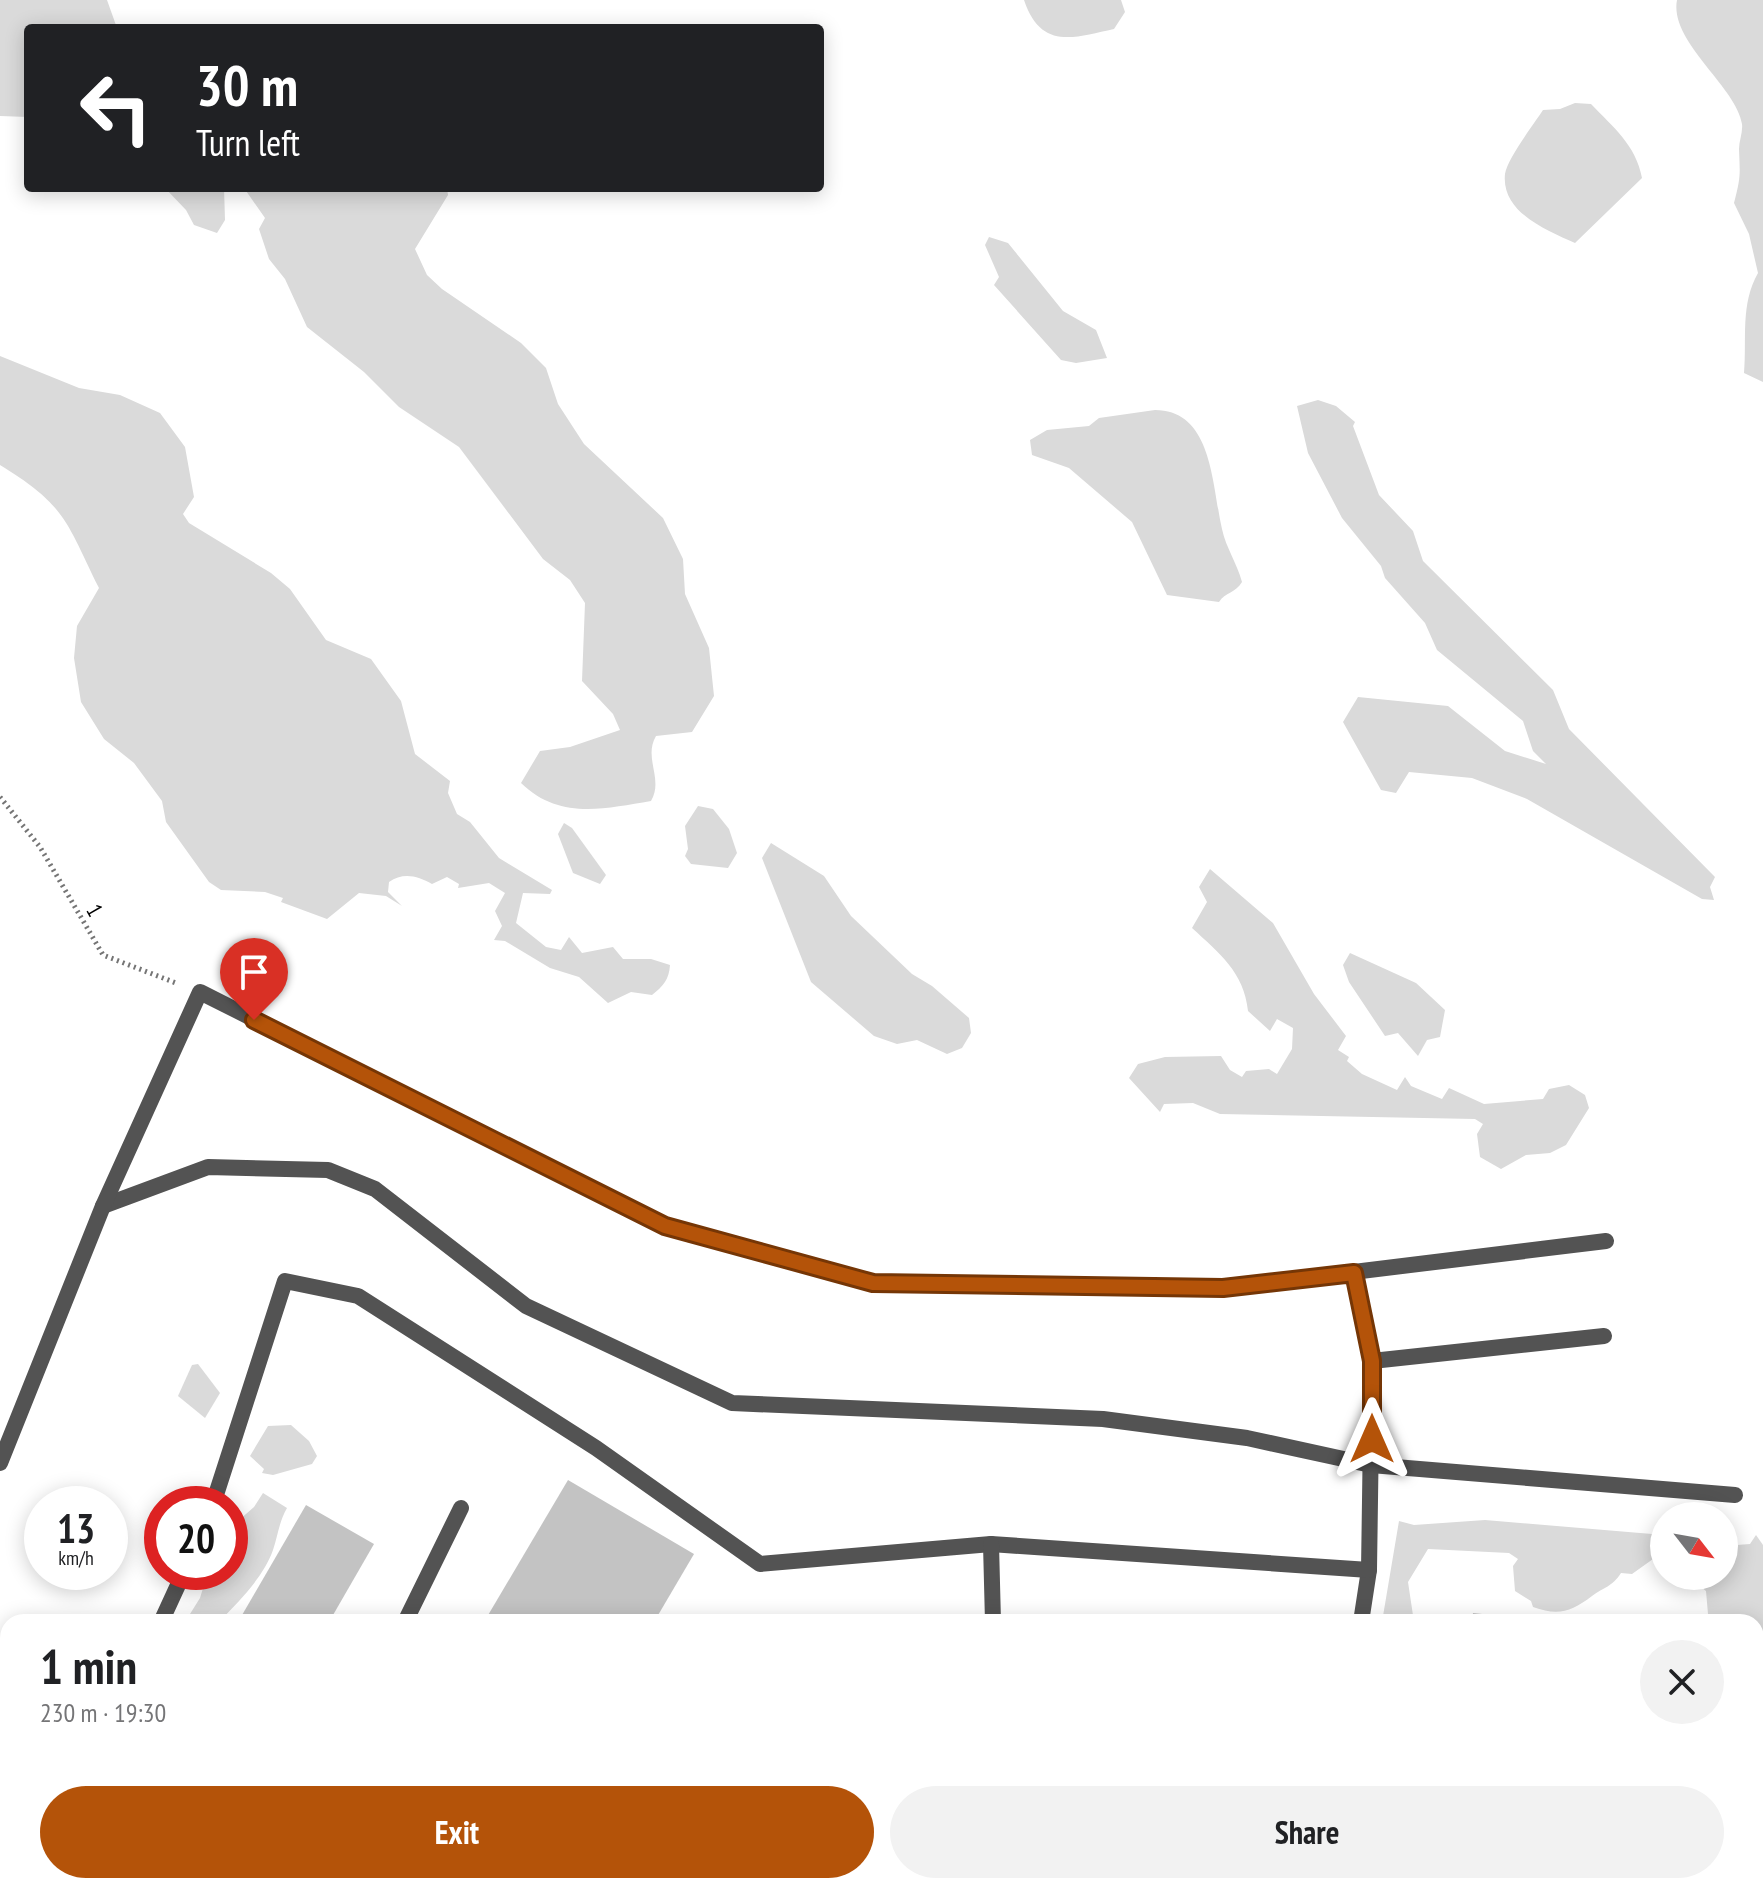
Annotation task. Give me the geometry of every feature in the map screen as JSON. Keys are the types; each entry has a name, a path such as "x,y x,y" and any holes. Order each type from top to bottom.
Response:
{"street":[{"path":"0,1463 103,1206 200,992 665,1226 873,1283 1223,1288 1606,1241"},
{"path":"103,1206 208,1167 328,1170 375,1189 526,1306 732,1403 1103,1419 1247,1438 1371,1465 1735,1495"},
{"path":"1354,1273 1372,1361 1369,1570 1362,1614"},
{"path":"219,1486 285,1281 358,1296 596,1448 760,1564 991,1544 1369,1570"},
{"path":"1372,1361 1604,1336"},
{"path":"409,1614 461,1508"},
{"path":"991,1544 993,1614"},
{"path":"165,1614 176,1590"}],"path":[{"name":"1","path":"0,797 40,847 103,955 200,992"}],"shaded area":[{"path":"0,0 107,0 116,24 24,24 24,117 0,116"},
{"path":"1024,0 1121,0 1125,12 1114,29 1060,37 1039,27"},
{"path":"1677,0 1763,0 1763,382 1744,373 1746,309 1758,273 1749,234 1734,203 1740,176 1742,124 1728,94 1683,32 1677,16"},
{"path":"1575,103 1591,104 1615,129 1635,156 1642,178 1575,243 1539,225 1518,209 1510,199 1505,174 1543,110 1560,109"},
{"path":"169,192 224,192 225,220 217,233 194,225 186,210"},
{"path":"247,192 448,192 415,249 427,275 442,289 521,343 546,368 558,404 584,444 663,518 683,559 685,594 709,648 714,696 692,732 656,736 652,752 655,785 651,801 599,809 566,807 536,795 521,783 540,751 570,747 620,730 613,714 582,681 585,603 570,580 543,559 459,447 399,407 364,372 307,327 285,279 269,259 259,229 265,218"},
{"path":"989,237 1008,243 1063,311 1096,330 1107,358 1076,363 1061,360 994,285 999,277 985,245"},
{"path":"0,356 79,388 120,395 160,413 185,447 194,497 183,514 189,523 271,573 290,589 326,640 371,659 401,701 415,754 450,781 448,793 457,814 470,822 499,858 552,890 550,894 523,893 516,923 546,947 561,950 569,937 582,953 613,947 623,959 651,959 670,965 667,979 659,989 652,995 631,992 608,1003 579,977 550,968 505,941 494,940 502,926 495,911 505,893 489,883 458,888 459,884 447,877 432,884 416,877 400,877 389,882 388,892 402,906 386,896 359,893 327,919 281,902 283,898 265,892 221,890 209,882 166,822 162,801 134,763 104,739 81,702 74,658 77,626 99,588 62,517 39,492 0,465"},
{"path":"1318,400 1336,406 1355,422 1353,426 1379,495 1413,531 1423,561 1553,690 1569,729 1715,877 1710,887 1714,900 1702,899 1527,799 1472,778 1409,772 1396,793 1381,790 1343,722 1358,697 1448,706 1505,751 1546,764 1533,751 1523,721 1437,650 1425,623 1385,578 1381,566 1342,518 1308,453 1297,406"},
{"path":"1155,410 1174,413 1189,423 1206,453 1224,536 1242,582 1219,602 1167,595 1132,522 1069,468 1032,455 1030,440 1047,430 1089,426 1099,418"},
{"path":"698,806 713,809 729,829 737,853 728,868 691,864 685,856 688,849 685,826"},
{"path":"564,823 572,828 606,875 600,884 573,873 558,834"},
{"path":"771,843 824,876 851,916 912,974 932,986 969,1018 971,1033 962,1048 947,1054 917,1040 897,1044 874,1036 811,982 762,858"},
{"path":"1210,869 1273,923 1314,994 1346,1036 1338,1050 1349,1057 1347,1061 1362,1074 1397,1090 1405,1077 1411,1086 1442,1099 1449,1088 1484,1104 1543,1099 1549,1089 1569,1085 1585,1095 1589,1108 1566,1145 1550,1153 1526,1155 1501,1169 1480,1157 1477,1134 1483,1124 1475,1119 1220,1114 1193,1103 1164,1104 1160,1112 1129,1078 1138,1064 1165,1057 1221,1056 1230,1070 1242,1077 1246,1071 1269,1069 1277,1074 1292,1049 1293,1028 1277,1019 1270,1031 1248,1011 1246,997 1236,974 1192,928 1207,902 1199,887"},
{"path":"1350,953 1416,983 1445,1010 1440,1037 1427,1040 1418,1056 1398,1033 1385,1036 1349,982 1343,965"},
{"path":"198,1364 220,1393 205,1418 178,1396 192,1365"},
{"path":"291,1425 309,1441 317,1456 312,1464 273,1475 262,1473 264,1469 250,1456 268,1426"},
{"path":"263,1493 287,1508 263,1570 250,1589 227,1614 190,1614 202,1590 248,1590 248,1512"},
{"path":"1485,1520 1650,1534 1650,1561 1632,1574 1621,1573 1611,1584 1577,1606 1557,1612 1533,1607 1531,1601 1515,1591 1513,1566 1518,1559 1509,1553 1428,1549 1408,1582 1413,1614 1383,1614 1399,1521 1414,1525"},
{"path":"1756,1535 1763,1545 1763,1614 1708,1614 1705,1590 1738,1590 1738,1545 1750,1544"}],"building":[{"path":"568,1480 694,1554 659,1614 489,1614"},
{"path":"306,1505 374,1544 334,1614 243,1614"}],"route":[{"path":"254,1020 665,1226 873,1283 1223,1288 1354,1273 1372,1361 1372,1439"}]}
